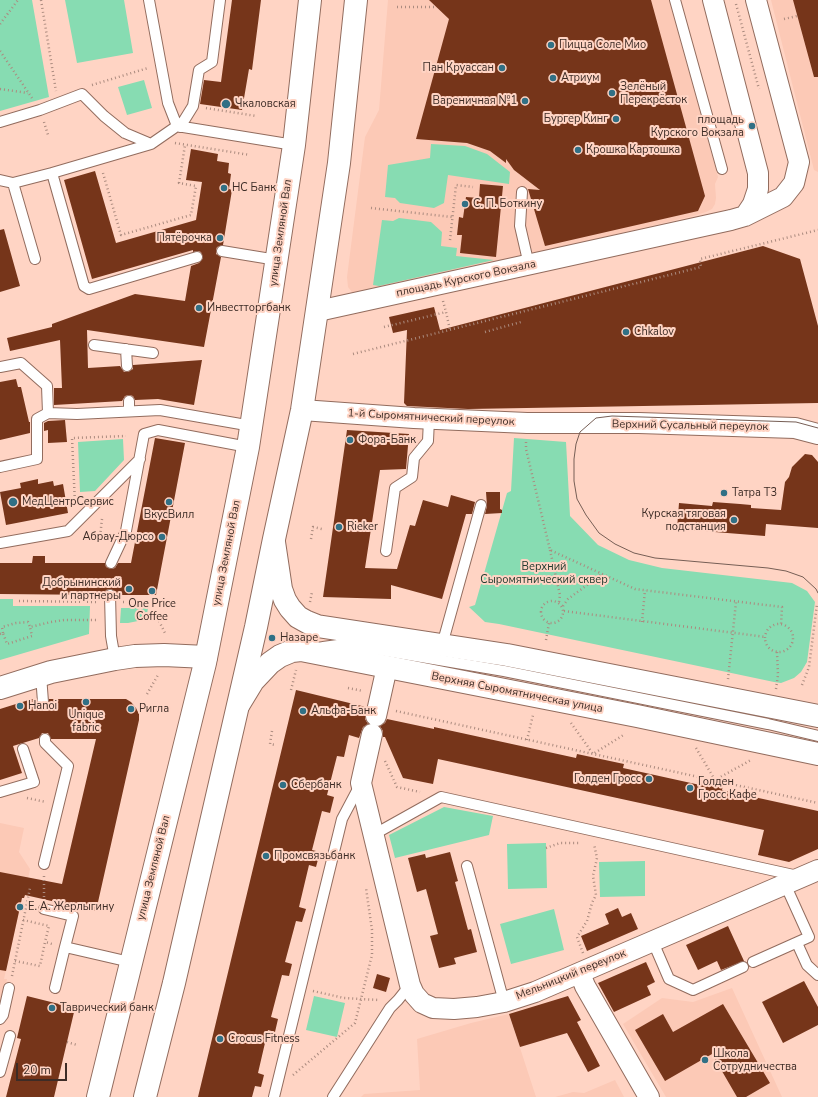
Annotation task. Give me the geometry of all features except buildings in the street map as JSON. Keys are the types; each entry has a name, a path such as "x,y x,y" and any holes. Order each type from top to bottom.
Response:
{"main road":[{"name":"улица Земляной Вал","path":"98,1097 206,657 250,436 294,144 310,0"},
{"path":"145,1097 174,983 256,627 302,410 339,163 356,0"},
{"path":"274,539 281,589 285,600 298,617 307,622 327,628 507,655 818,716"},
{"name":"Верхняя Сыромятническая улица","path":"238,704 253,681 270,663 280,656 292,651 299,660 387,667 818,754"},
{"path":"0,688 87,663 135,656 164,655 206,657"}],"street":[{"path":"713,0 758,173 758,189 753,204 745,216"},
{"name":"площадь Курского Вокзала","path":"318,311 731,220 745,216 783,197 794,183 799,162 756,0"},
{"name":"1-й Сыромятнический переулок","path":"302,410 429,419 560,424"},
{"name":"Верхний Сусальный переулок","path":"560,424 639,423 795,428 818,434"},
{"name":"Мельницкий переулок","path":"387,667 373,713 361,783 410,985 414,994 422,1003 433,1008 454,1010 504,1002 535,992 582,964 653,942 802,877"},
{"path":"582,964 585,986 649,1097"}],"lane":[{"path":"149,0 160,65 175,128"},
{"path":"0,180 13,183 152,144 175,128 192,106 199,70 212,62 220,0"},
{"path":"675,0 722,169"},
{"path":"0,122 40,110 82,94 104,116 125,133 152,144"},
{"path":"175,128 294,144"},
{"path":"52,173 84,286 89,289 197,257"},
{"path":"13,183 35,259"},
{"path":"522,192 520,226 530,265"},
{"path":"222,251 277,260"},
{"path":"94,345 153,353"},
{"path":"126,349 127,366"},
{"path":"0,367 21,363 47,386 48,413"},
{"path":"129,401 129,411"},
{"path":"0,467 37,458 37,419 48,413 77,414 160,410 250,436"},
{"path":"386,551 395,488 412,477 414,458 428,441 429,419"},
{"path":"111,563 126,531 144,434 158,430 250,436"},
{"path":"0,544 68,531 140,458"},
{"path":"442,645 481,505"},
{"path":"110,598 111,636 115,659"},
{"path":"307,622 345,644 504,671 768,724 818,736"},
{"path":"299,660 345,644"},
{"path":"41,675 43,702"},
{"path":"44,864 68,766 45,743 45,739"},
{"path":"0,792 34,782 23,749"},
{"path":"274,1097 342,819 361,783"},
{"path":"373,835 441,797 802,877 809,937 753,962"},
{"path":"467,866 504,1002"},
{"path":"44,910 72,916 55,988"},
{"path":"653,942 670,980 693,990 743,967"},
{"path":"797,943 807,965 818,975"},
{"path":"65,947 130,962"},
{"path":"0,1019 3,1016 10,984"},
{"path":"333,1097 390,1008 410,985"},
{"path":"0,1072 10,1036"}],"path":[{"path":"0,24 18,0"},
{"path":"41,0 58,103"},
{"path":"736,4 759,89"},
{"path":"397,7 436,7"},
{"path":"784,19 797,16"},
{"path":"0,51 40,110"},
{"path":"82,94 86,87 160,65"},
{"path":"0,89 28,93"},
{"path":"192,106 256,116"},
{"path":"175,128 176,144 250,155"},
{"path":"103,173 121,235 191,215 196,186 179,183 185,145"},
{"path":"450,240 456,185 473,187"},
{"path":"371,208 452,217"},
{"path":"353,354 701,267 700,259 818,230"},
{"path":"384,327 446,312 450,330"},
{"path":"484,332 521,322"},
{"path":"75,502 72,438 126,436"},
{"path":"526,439 526,449 560,595 559,602"},
{"path":"101,532 102,519"},
{"path":"311,539 313,527 322,529"},
{"path":"550,550 635,589 782,607 781,625"},
{"path":"562,606 568,599 603,574"},
{"path":"642,622 645,590"},
{"path":"19,601 110,598 166,602"},
{"path":"549,600 559,602 562,606 564,611 563,616 555,623 549,623 542,617 542,607 549,600"},
{"path":"728,679 736,602"},
{"path":"802,685 809,667 817,604"},
{"path":"564,611 733,634 766,637"},
{"path":"30,627 64,620 90,620"},
{"path":"159,621 167,638"},
{"path":"28,622 32,636 7,644 2,633 2,627 16,623 28,622"},
{"path":"546,640 549,623"},
{"path":"781,625 786,626 790,630 793,635 793,640 788,650 777,652 768,647 766,637 767,631 771,627 781,625"},
{"path":"776,689 778,675 777,652"},
{"path":"291,690 299,660"},
{"path":"147,694 160,671"},
{"path":"348,688 364,692 373,713 396,711 818,803"},
{"path":"527,740 533,712"},
{"path":"569,720 593,754"},
{"path":"272,731 270,744 274,744"},
{"path":"593,754 628,732"},
{"path":"695,745 715,780"},
{"path":"715,780 755,758"},
{"path":"384,759 397,787 441,797"},
{"path":"27,798 40,801"},
{"path":"582,964 577,937 587,920 596,895 593,876 597,858 593,843 594,831"},
{"path":"546,848 560,843 587,843"},
{"path":"44,864 44,910"},
{"path":"278,1082 296,1074 355,1023 372,955 372,930 365,884"},
{"path":"10,984 30,888"},
{"path":"15,961 40,966 49,926 23,920"},
{"path":"45,942 49,944"},
{"path":"301,988 344,998 398,1000"},
{"path":"67,1042 77,1045"}],"shaded area":[{"path":"388,0 669,0 718,177 715,184 715,204 712,209 693,216 380,290 355,293 352,292 348,287 347,277 365,137 379,110"},
{"path":"771,0 818,0 818,172 814,170"},
{"path":"0,823 24,828 19,852 30,869 4,979 7,979 2,1001 0,1000"},
{"name":"Школа Сотрудничества","path":"732,988 782,1097 666,1097 623,1024 662,998 693,1002"},
{"path":"509,1014 536,1097 361,1097 364,1094 420,1090 417,1039 471,1023"},
{"path":"615,1080 624,1097 555,1097 573,1092 584,1093"}],"green space":[{"path":"0,0 32,0 49,97 0,111"},
{"path":"65,0 124,0 133,53 77,63"},
{"path":"144,80 152,108 127,115 118,87"},
{"path":"431,144 465,146 487,154 510,172 509,184 448,175 444,203 434,208 400,203 395,198 385,197 388,165 430,158"},
{"path":"399,218 431,222 442,232 441,246 457,248 456,256 494,260 379,286 373,285 382,220 393,221"},
{"name":"Верхний Сыромятнический сквер","path":"514,438 566,442 570,516 598,545 629,560 662,568 792,583 807,591 815,602 807,662 801,672 794,678 781,683 774,682 485,622 469,607 475,605 507,493 511,491"},
{"path":"123,439 124,460 95,491 80,492 78,442"},
{"path":"0,599 13,599 13,606 90,606 89,634 0,660"},
{"path":"121,608 148,608 147,614 143,620 120,623"},
{"path":"444,807 493,816 489,835 395,858 389,835"},
{"path":"546,843 547,888 508,889 507,844"},
{"path":"645,861 645,896 600,897 599,862"},
{"path":"554,909 564,950 511,964 500,924"},
{"path":"314,996 345,1003 337,1037 306,1030"}],"tram line":[{"path":"818,428 796,422 612,416 596,418 580,432 576,444 574,459 574,481 577,499 599,533 615,544 634,553 655,558 768,568 786,571 803,577 816,589 818,593"}],"place":[{"name":"Пицца Соле Мио","path":"551,45"},
{"name":"Пан Круассан","path":"502,68"},
{"name":"Атриум","path":"553,78"},
{"name":"Зелёный Перекрёсток","path":"612,93"},
{"name":"Вареничная №1","path":"525,101"},
{"name":"Чкаловская","path":"226,104"},
{"name":"Бургер Кинг","path":"616,119"},
{"name":"площадь Курского Вокзала","path":"752,126"},
{"name":"Крошка Картошка","path":"578,150"},
{"name":"НС Банк","path":"224,188"},
{"name":"С. П. Боткину","path":"465,204"},
{"name":"Пятёрочка","path":"220,238"},
{"name":"Инвестторгбанк","path":"199,308"},
{"name":"Chkalov","path":"626,332"},
{"name":"Фора-Банк","path":"350,440"},
{"name":"Татра T3","path":"724,493"},
{"name":"МедЦентрСервис","path":"13,502"},
{"name":"ВкусВилл","path":"169,502"},
{"name":"Курская тяговая подстанция","path":"734,520"},
{"name":"Rieker","path":"339,527"},
{"name":"Абрау-Дюрсо","path":"162,537"},
{"name":"Добрынинский и партнеры","path":"129,589"},
{"name":"One Price Coffee","path":"152,591"},
{"name":"Назаре","path":"272,638"},
{"name":"Unique fabric","path":"86,702"},
{"name":"Hanoi","path":"20,706"},
{"name":"Ригла","path":"131,709"},
{"name":"Альфа-Банк","path":"303,711"},
{"name":"Голден Гросс","path":"649,779"},
{"name":"Сбербанк","path":"283,785"},
{"name":"Голден Гросс Кафе","path":"690,788"},
{"name":"Промсвязьбанк","path":"266,856"},
{"name":"Е. А. Жерлыгину","path":"20,907"},
{"name":"Таврический банк","path":"52,1008"},
{"name":"Crocus Fitness","path":"220,1039"},
{"name":"Школа Сотрудничества","path":"705,1060"}]}
